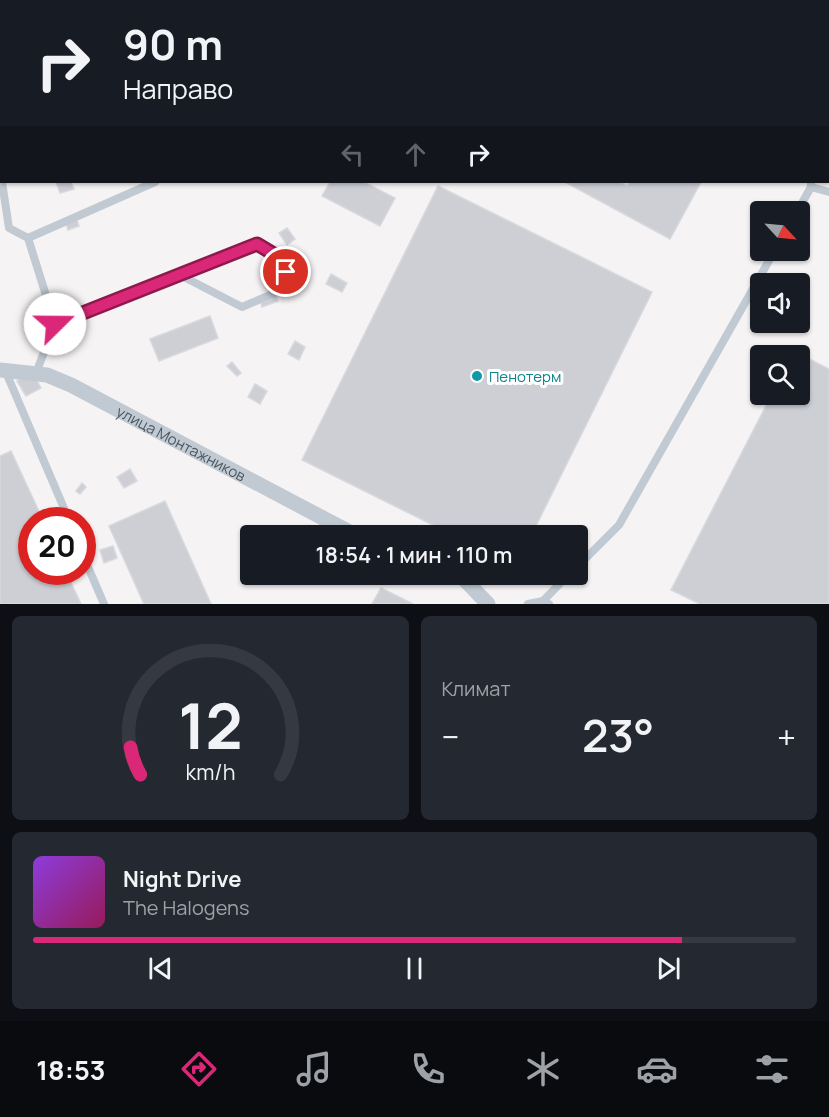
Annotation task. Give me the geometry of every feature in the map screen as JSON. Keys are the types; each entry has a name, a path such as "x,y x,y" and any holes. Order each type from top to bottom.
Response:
{"street":[{"name":"улица Монтажников","path":"2,370 47,375 71,385 336,525"},
{"path":"470,585 489,604"}],"lane":[{"path":"2,183 9,228 28,238 55,324 36,374"},
{"path":"28,238 153,183"},
{"path":"802,201 811,184 829,192"},
{"path":"55,324 257,244 282,259 291,286 242,307 180,275"},
{"path":"588,556 619,525 769,261"},
{"path":"2,370 63,507"},
{"path":"96,585 104,604"},
{"path":"528,604 546,602 560,585"}],"building":[{"path":"56,183 71,183 74,189 60,193"},
{"path":"329,183 366,183 395,198 380,226 322,196"},
{"path":"567,183 622,183 627,186 629,183 700,183 670,239"},
{"name":"Пенотерм","path":"438,186 652,292 536,525 433,525 302,460"},
{"path":"77,220 79,226 68,230 66,223"},
{"path":"287,228 295,239 287,245 279,233"},
{"path":"331,274 347,283 342,292 326,284"},
{"path":"276,297 278,301 262,307 261,303"},
{"path":"210,316 218,338 159,361 150,339"},
{"path":"295,341 305,347 299,360 288,354"},
{"path":"810,359 829,369 829,604 700,604 671,590 766,405 810,405"},
{"path":"232,362 241,373 237,376 227,366"},
{"path":"32,372 41,388 26,396 17,381"},
{"path":"255,384 267,391 260,404 248,397"},
{"path":"11,451 37,507 18,507 18,585 72,585 81,604 0,604 0,456"},
{"path":"130,469 137,481 124,488 117,477"},
{"path":"82,483 86,487 80,494 76,491"},
{"path":"165,501 211,604 144,604 109,526"},
{"path":"113,546 117,558 104,563 100,550"},
{"path":"381,588 413,604 372,604"}],"place":[{"name":"Пенотерм","path":"477,376"}],"route":[{"path":"55,324 257,244 282,259 286,272"}]}
